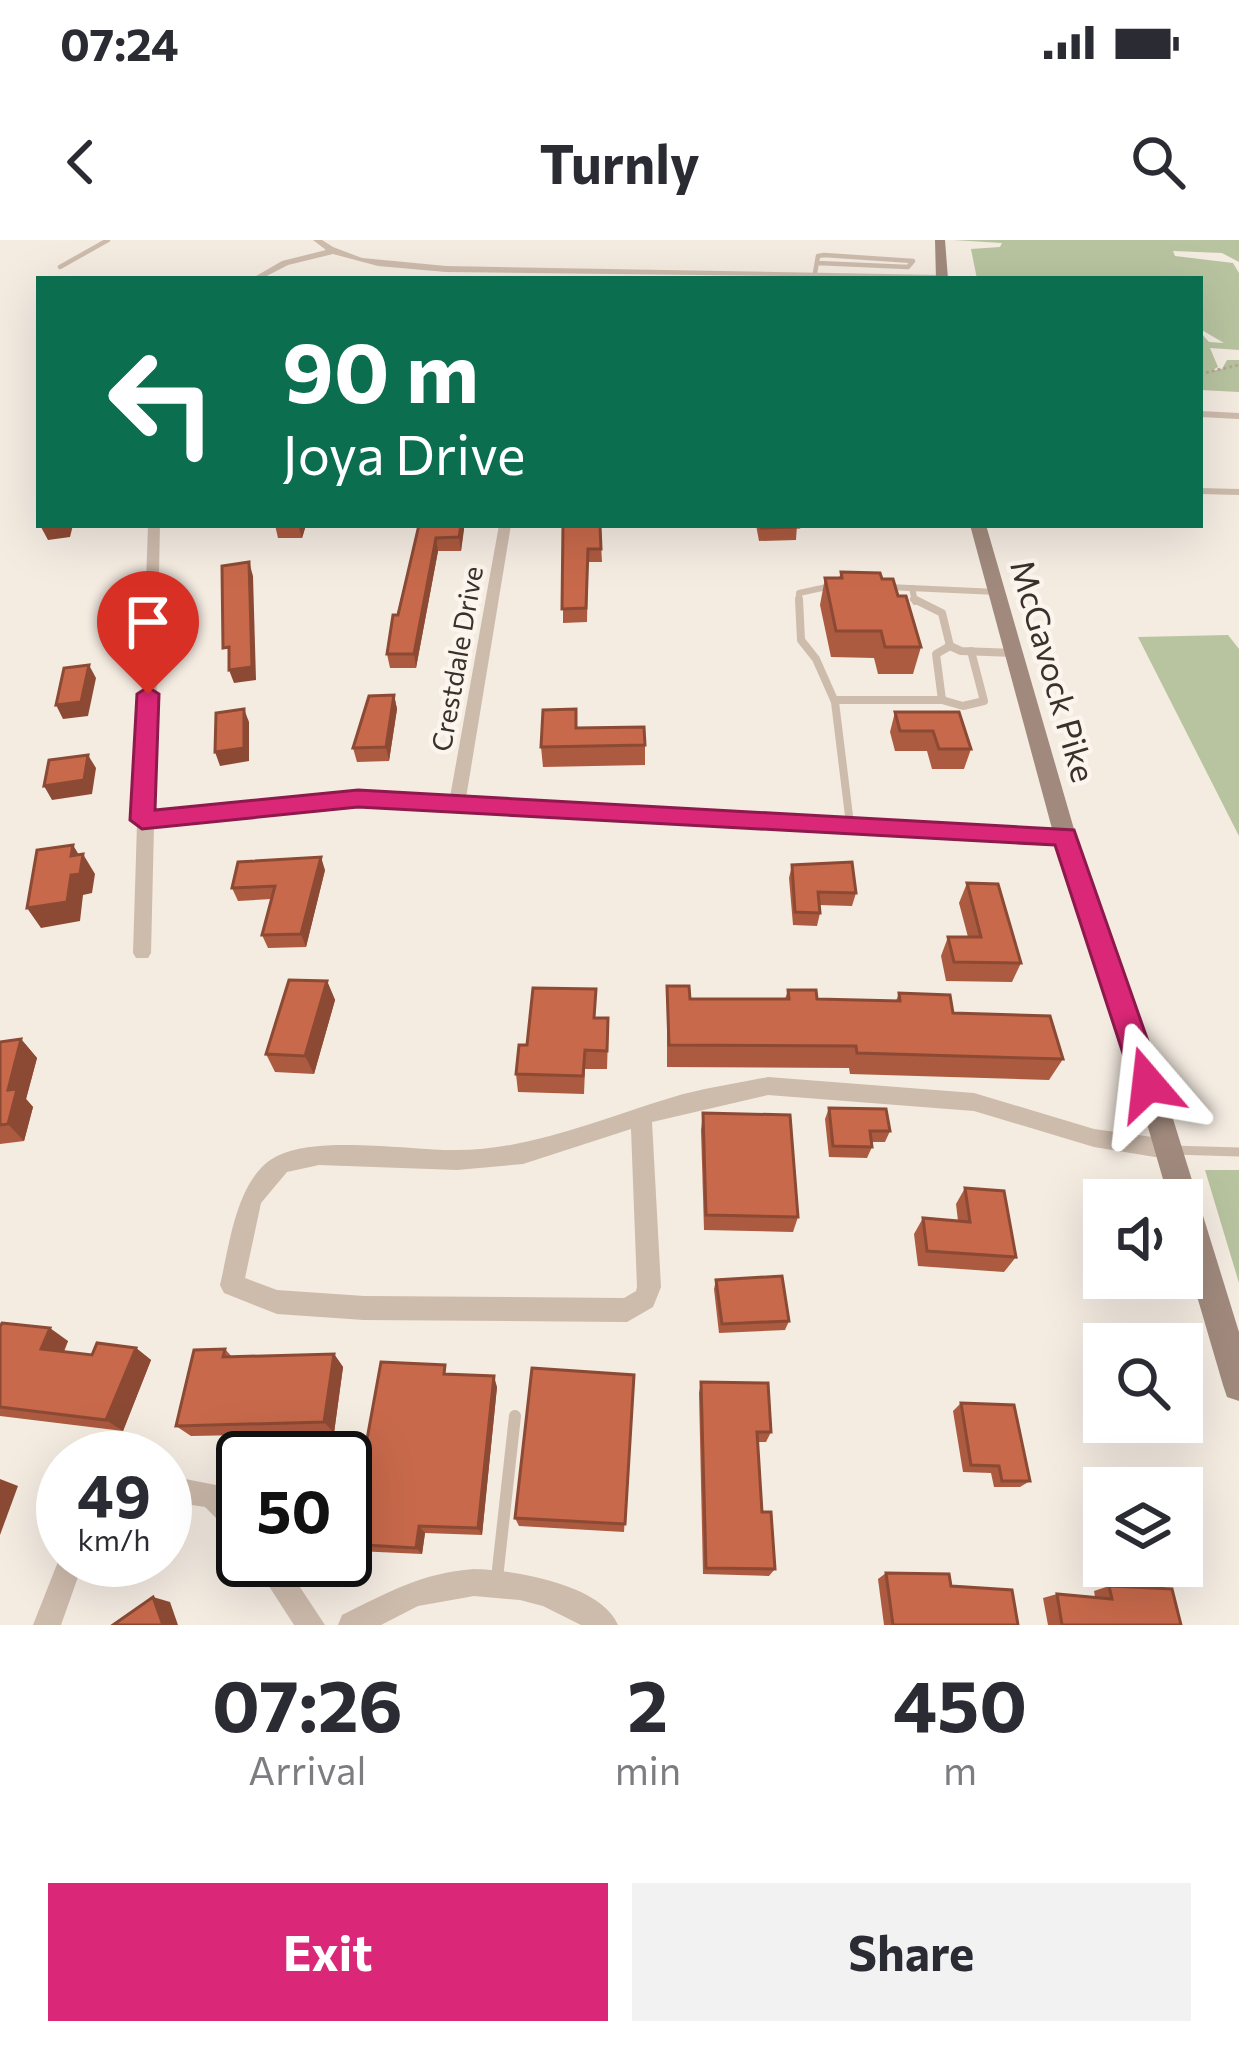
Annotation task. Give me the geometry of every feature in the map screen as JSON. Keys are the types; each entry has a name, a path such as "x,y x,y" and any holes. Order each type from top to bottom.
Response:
{"main road":[{"path":"940,240 942,276"},
{"name":"McGavock Pike","path":"979,528 1065,836 1239,1384"}],"street":[{"path":"317,240 330,252"},
{"path":"261,276 285,263 330,252 387,264 446,269 816,268 917,276"},
{"path":"1203,491 1239,492"},
{"path":"142,953 142,820 154,528"},
{"name":"Crestdale Drive","path":"457,802 504,528"},
{"path":"142,820 358,798 1065,836"},
{"path":"641,1116 649,1287 645,1299 627,1310 364,1308 277,1302 232,1285 251,1198 281,1164 320,1155 457,1160 523,1154 641,1116 768,1086 974,1102 1094,1138 1167,1149"},
{"path":"352,1625 426,1589 514,1582 585,1609 604,1625"},
{"path":"47,1625 60,1587"},
{"path":"284,1587 310,1625"}],"lane":[{"path":"60,267 108,240"},
{"path":"816,268 942,262"},
{"path":"1203,414 1239,416"},
{"path":"839,584 799,592 801,640 823,663 835,700 850,824"},
{"path":"876,586 997,592"},
{"path":"912,588 915,602 942,613 950,646"},
{"path":"943,700 936,654 950,646 1013,652"},
{"path":"835,700 943,700 975,706 984,701 971,651"},
{"path":"1167,1149 1239,1152"},
{"path":"496,1583 515,1415"}],"path":[{"path":"1203,373 1239,365"}],"green space":[{"path":"953,240 1239,240 1239,262 1222,253 1173,251 1175,256 1233,263 1239,273 1239,350 1210,348 1218,367 1211,371 1222,369 1227,360 1239,360 1239,392 1203,390 1203,335 1209,342 1224,343 1203,331 1203,276 976,276 971,249 1002,243"},
{"path":"1228,635 1239,649 1239,836 1138,637"},
{"path":"1205,1170 1239,1170 1239,1283"}],"building":[{"path":"418,528 460,528 459,537 436,538 414,654 387,654 393,615 398,615"},
{"path":"563,528 600,528 601,549 588,549 586,608 562,609"},
{"path":"249,562 252,667 229,670 229,647 223,648 222,566"},
{"path":"841,572 880,573 882,579 893,579 898,596 906,596 921,647 885,647 881,631 836,631 825,578 842,578"},
{"path":"89,665 81,702 56,705 64,668"},
{"path":"394,695 386,747 353,748 369,696"},
{"path":"244,709 244,748 215,752 216,713"},
{"path":"576,709 576,728 644,727 645,745 541,747 543,710"},
{"path":"895,712 959,712 971,749 939,749 933,731 900,731"},
{"path":"88,755 84,780 44,786 49,760"},
{"path":"73,845 71,856 83,854 80,874 71,875 67,902 27,908 37,850"},
{"path":"321,857 301,934 262,935 275,886 232,888 238,862"},
{"path":"852,862 856,893 818,892 820,913 795,912 792,865"},
{"path":"967,883 998,884 1021,963 954,962 948,937 981,937"},
{"path":"289,980 327,981 305,1056 266,1054"},
{"path":"667,986 689,986 690,999 789,999 788,990 816,990 817,999 900,1001 899,993 950,995 953,1013 1050,1016 1063,1059 857,1053 856,1046 669,1045"},
{"path":"533,988 596,989 594,1018 608,1018 607,1051 585,1050 583,1076 516,1074 519,1045 527,1045"},
{"path":"21,1039 8,1090 17,1089 8,1124 0,1125 0,1042"},
{"path":"829,1108 886,1109 890,1131 870,1131 872,1147 833,1146"},
{"path":"703,1113 790,1115 798,1217 706,1215"},
{"path":"965,1188 1004,1191 1016,1257 927,1251 923,1218 970,1222"},
{"path":"782,1276 789,1321 722,1324 716,1280"},
{"path":"2,1323 50,1328 41,1349 92,1355 97,1343 136,1348 106,1420 0,1407"},
{"path":"225,1349 223,1357 334,1354 324,1422 176,1426 194,1350"},
{"path":"381,1362 445,1365 444,1374 494,1376 478,1528 419,1526 416,1548 372,1545 368,1431"},
{"path":"532,1368 634,1375 625,1524 515,1518"},
{"path":"701,1382 768,1383 771,1432 757,1432 762,1512 771,1512 775,1569 706,1568"},
{"path":"961,1403 1014,1405 1030,1481 1002,1481 999,1466 971,1465"},
{"path":"886,1573 949,1574 951,1586 1012,1590 1018,1625 893,1625"},
{"path":"1109,1587 1172,1589 1181,1625 1062,1625 1057,1594 1112,1599"},
{"path":"153,1597 163,1625 113,1625"}],"route":[{"path":"148,694 142,820 358,798 1065,836 1148,1084"}]}
